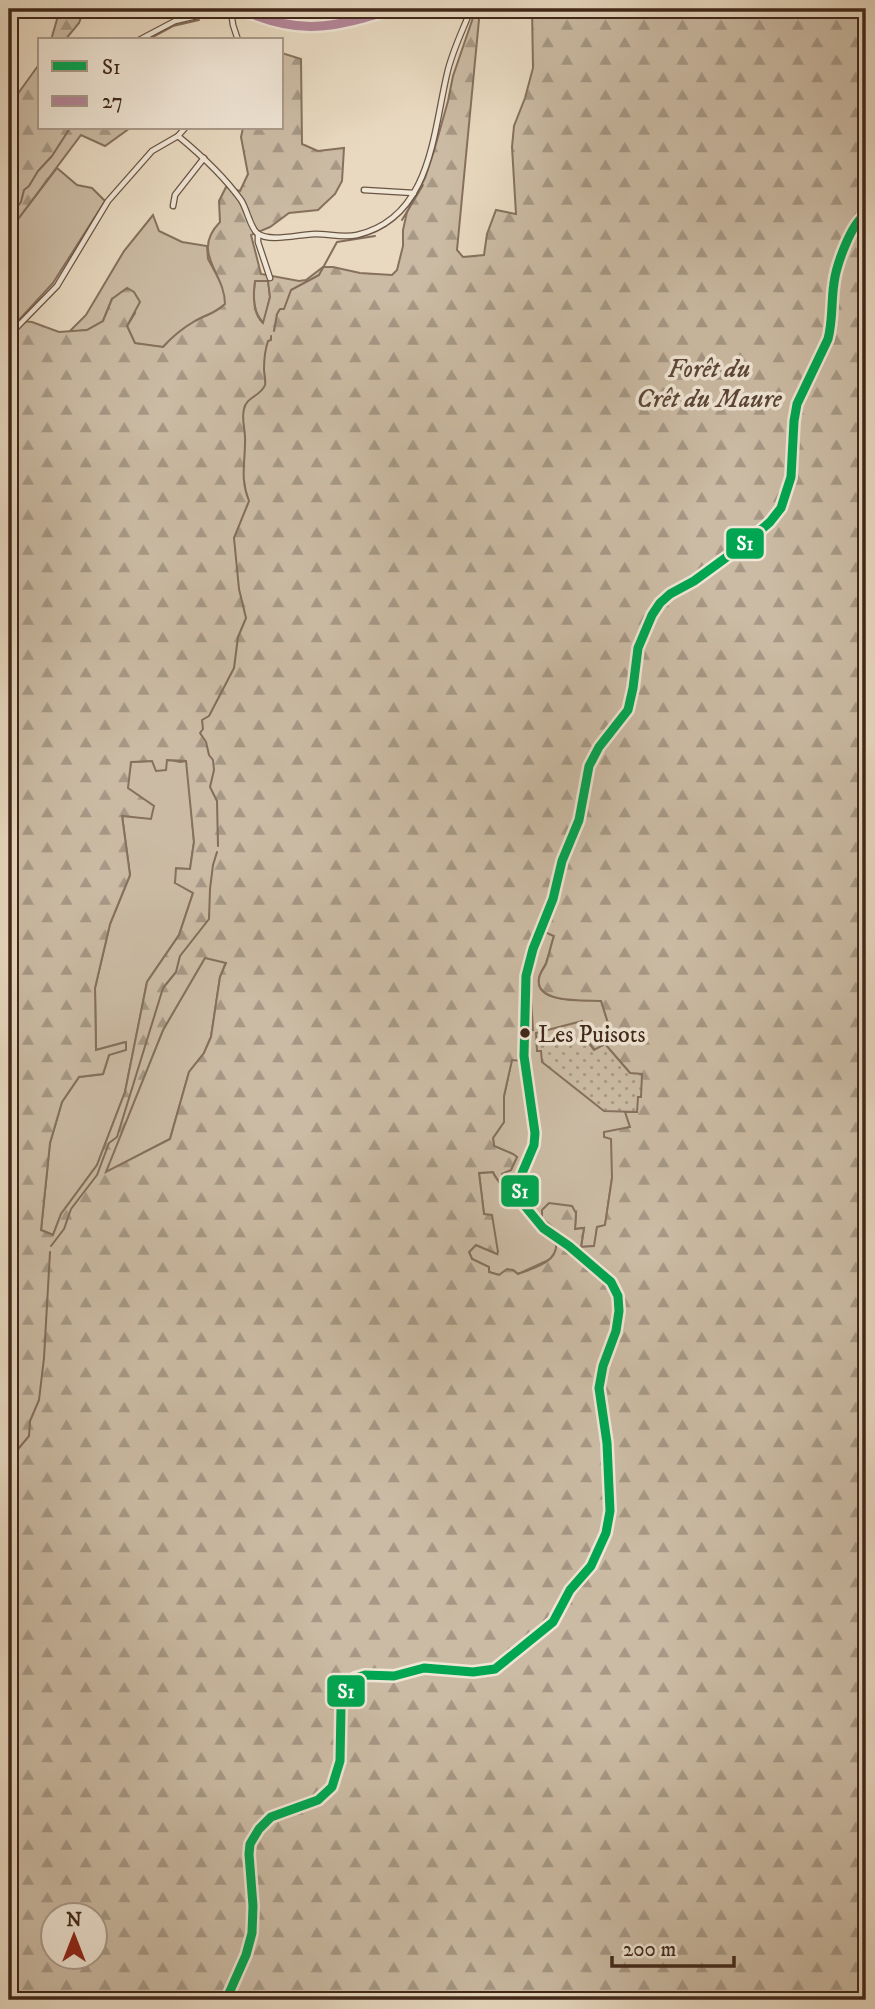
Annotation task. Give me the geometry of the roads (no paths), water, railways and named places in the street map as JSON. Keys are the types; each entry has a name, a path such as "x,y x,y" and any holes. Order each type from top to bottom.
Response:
{"main road":[{"path":"226,2000 246,1955 252,1933 250,1844 259,1829 271,1817 318,1800 332,1787 340,1761 341,1708 347,1687 355,1678 365,1675 394,1676 424,1668 473,1672 495,1669 549,1627 570,1590 591,1566 606,1533 610,1516 606,1436 599,1388 603,1366 616,1331 619,1303 616,1290 607,1278 543,1228 528,1212 522,1197 520,1178 534,1145 535,1133 524,1056 524,989 527,970 553,899 562,861 579,820 589,766 594,754 628,710 638,648 652,615 670,594 694,581 746,543 770,522 781,508 791,477 797,404 828,339 834,281 852,228 859,218 866,214"}],"street":[{"path":"143,38 168,24 222,9 232,10 237,38"},
{"path":"240,9 275,24 310,28 332,26 395,9"},
{"path":"258,234 276,238 312,234 344,237 358,235 387,221 414,193 424,174 434,141 448,71 469,9"},
{"path":"9,340 16,328 57,286 108,201 148,155 183,130"},
{"path":"178,135 204,158 241,201 258,234 258,242 270,278"},
{"path":"173,206 175,195 204,158"},
{"path":"364,190 414,193"}],"waterway":[{"path":"151,38 173,26 199,20"},
{"path":"9,218 21,202 24,190 52,156 69,130"},
{"path":"402,220 423,185"},
{"path":"274,331 277,314 280,309 284,309 291,290 319,275 337,242 375,236"},
{"path":"218,846 217,801 210,787 213,760 200,733 203,729 202,720 209,716 234,668 238,637 246,618 239,589 234,538 249,501 244,478 243,413 245,405 265,385 265,355 271,336"},
{"path":"51,1246 64,1229 71,1209 97,1175 109,1143 117,1137 163,988 176,972 180,956 209,919 210,889 217,852"},
{"path":"9,1460 29,1436 30,1421 39,1400 50,1252"}],"place":[{"name":"Les Puisots","path":"525,1033"}],"park label":[{"name":"Forêt du Crêt du Maure","path":"709,383"}]}
